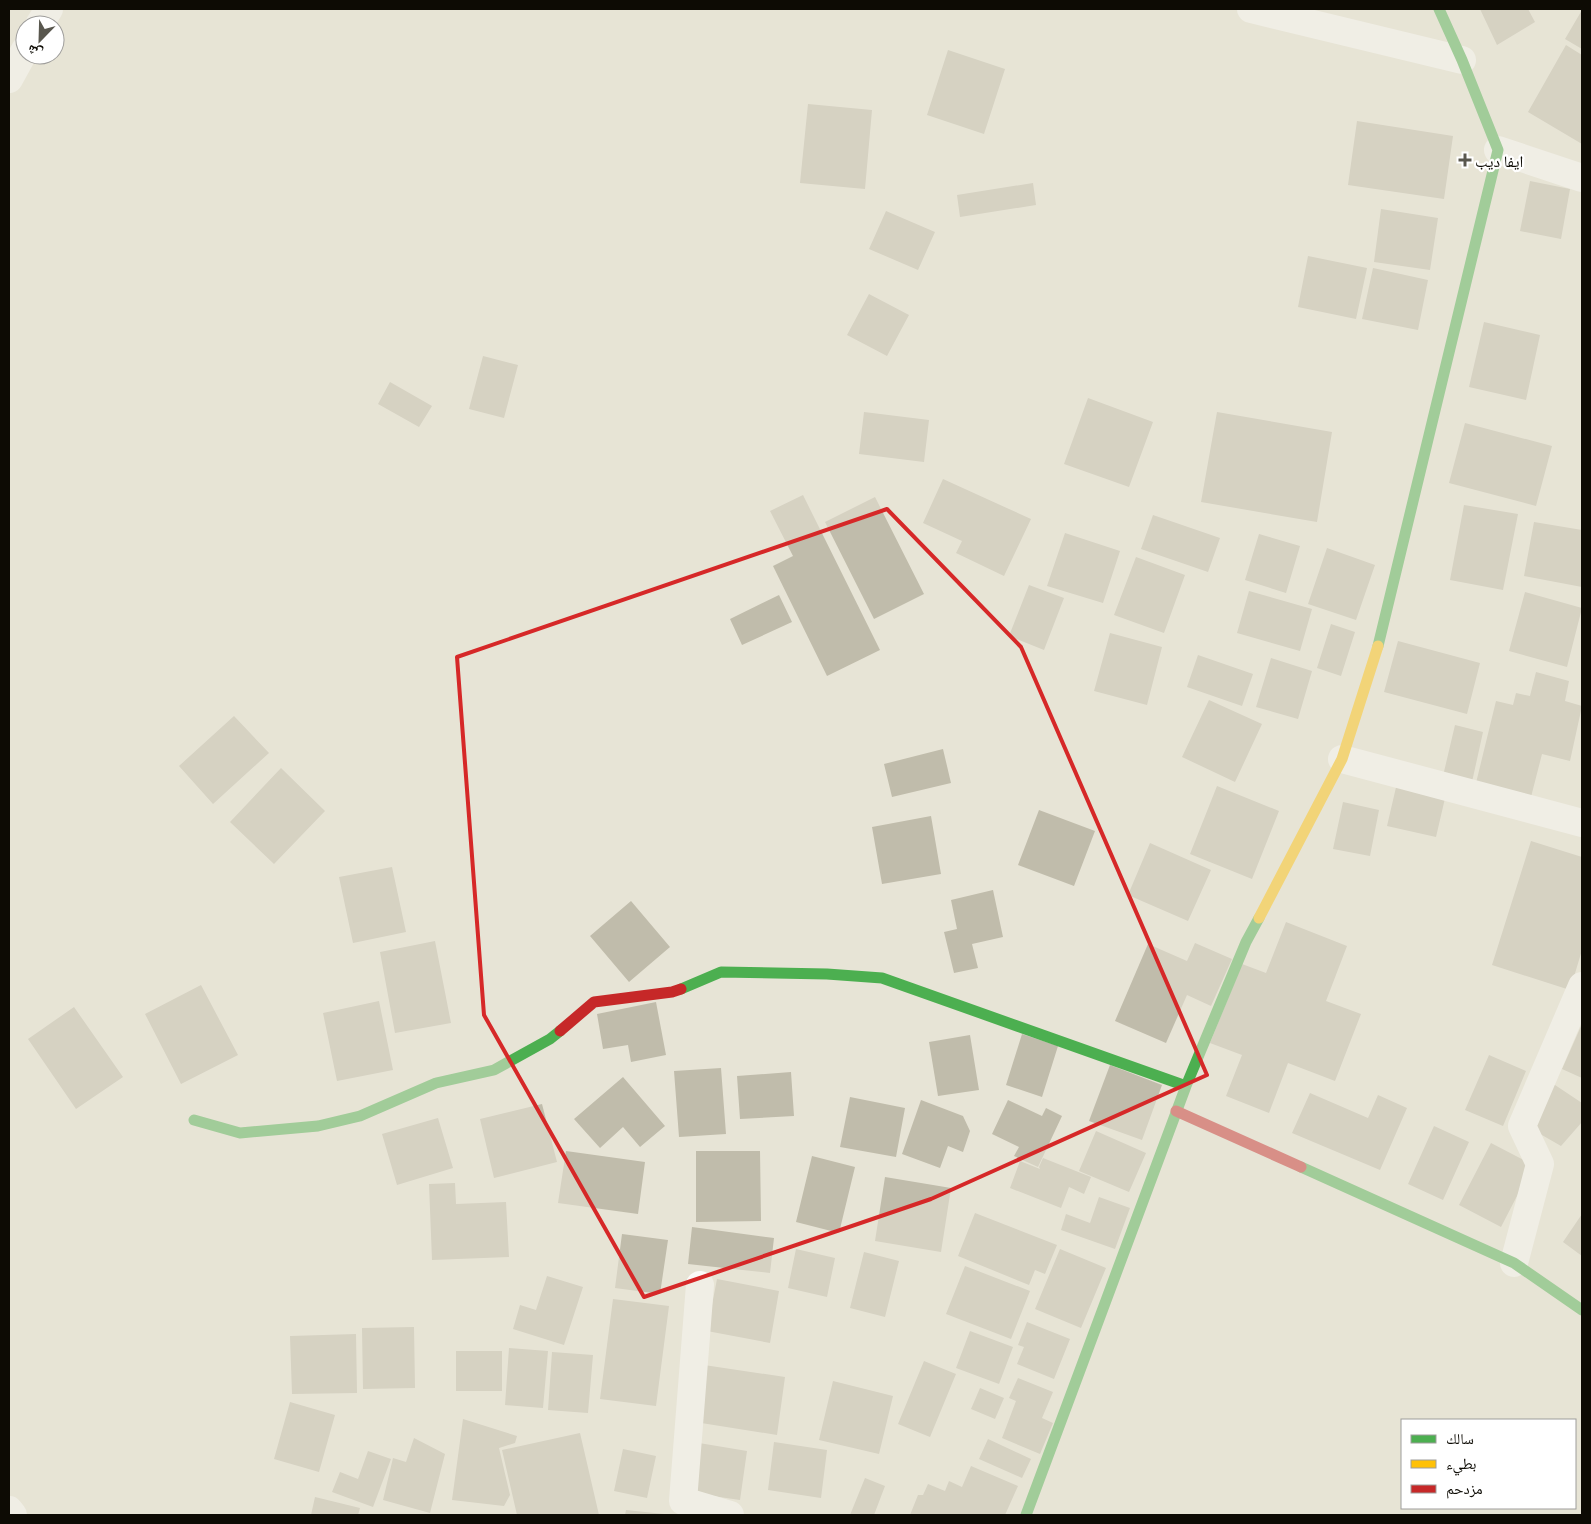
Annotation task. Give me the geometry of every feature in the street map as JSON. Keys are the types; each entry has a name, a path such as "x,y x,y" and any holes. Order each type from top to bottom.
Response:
{"street":[{"path":"1251,9 1462,60"},
{"path":"1026,1515 1186,1086 1246,942 1342,760 1375,657 1498,150 1462,60 1439,9"},
{"path":"9,79 17,65"},
{"path":"1498,150 1582,178"},
{"path":"1342,760 1582,823"},
{"path":"194,1120 240,1133 318,1126 360,1116 436,1083 494,1070 550,1039 594,1002 672,992 721,972 827,974 882,978 1186,1086"},
{"path":"1514,1262 1540,1164 1522,1126 1582,986"},
{"path":"1176,1111 1514,1262 1582,1310"},
{"path":"700,1285 683,1501 730,1515"},
{"path":"9,1510 13,1515"}],"highlighted area":[{"path":"887,509 1021,647 1207,1075 931,1199 644,1297 484,1015 457,657"}],"building":[{"path":"1480,9 1528,9 1535,22 1497,45"},
{"path":"1582,10 1582,49 1565,39"},
{"path":"1566,45 1582,55 1582,144 1528,112"},
{"path":"948,50 1005,69 984,134 927,115"},
{"path":"808,104 872,110 865,189 800,183"},
{"path":"1357,121 1453,136 1444,199 1348,185"},
{"path":"1530,181 1570,189 1561,239 1520,231"},
{"path":"1033,183 1036,205 960,217 957,195"},
{"path":"1381,209 1438,218 1430,270 1374,262"},
{"path":"886,211 935,232 918,270 869,249"},
{"path":"1308,256 1367,268 1356,319 1298,307"},
{"path":"1373,268 1428,280 1418,330 1362,319"},
{"path":"869,294 909,315 887,356 847,335"},
{"path":"1484,322 1540,335 1526,400 1469,387"},
{"path":"483,356 518,365 504,418 469,409"},
{"path":"390,382 432,406 419,427 378,404"},
{"path":"1088,398 1153,422 1129,487 1064,464"},
{"path":"864,412 929,420 924,462 859,454"},
{"path":"1217,412 1332,432 1317,522 1201,502"},
{"path":"1465,423 1552,446 1536,506 1449,483"},
{"path":"943,479 1031,519 1004,576 956,553 962,541 923,523"},
{"path":"803,495 880,650 827,676 773,566 793,556 770,511"},
{"path":"875,497 924,594 874,619 825,522"},
{"path":"1464,505 1518,514 1503,590 1450,580"},
{"path":"1153,515 1220,538 1208,572 1141,549"},
{"path":"1534,522 1582,530 1582,587 1524,576"},
{"path":"1065,533 1120,551 1103,603 1047,586"},
{"path":"1259,534 1300,546 1286,593 1245,580"},
{"path":"1327,548 1375,565 1356,620 1308,604"},
{"path":"1136,557 1185,575 1164,633 1114,615"},
{"path":"1029,585 1064,598 1044,650 1009,636"},
{"path":"1249,591 1312,609 1300,651 1237,633"},
{"path":"1525,592 1582,608 1567,667 1509,651"},
{"path":"779,595 792,622 742,645 730,619"},
{"path":"1331,624 1355,632 1341,676 1317,668"},
{"path":"1110,633 1162,647 1147,705 1094,691"},
{"path":"1398,641 1480,663 1467,714 1384,692"},
{"path":"1198,655 1253,674 1242,706 1187,687"},
{"path":"1271,658 1312,671 1298,719 1256,707"},
{"path":"1536,672 1569,681 1565,701 1582,706 1570,761 1542,754 1531,797 1476,783 1496,701 1513,705 1516,693 1530,696"},
{"path":"1209,700 1262,724 1235,782 1182,757"},
{"path":"234,716 269,753 213,804 179,766"},
{"path":"1455,725 1483,732 1472,782 1443,776"},
{"path":"943,749 951,783 892,797 884,764"},
{"path":"281,768 325,811 274,864 230,822"},
{"path":"1397,783 1446,794 1436,837 1387,826"},
{"path":"1217,786 1279,811 1252,879 1190,854"},
{"path":"1343,802 1379,810 1370,856 1333,849"},
{"path":"1039,810 1095,831 1074,886 1018,865"},
{"path":"931,816 941,874 882,884 872,827"},
{"path":"1531,841 1582,857 1582,950 1570,990 1492,965"},
{"path":"1150,843 1211,870 1188,921 1128,895"},
{"path":"392,867 406,932 353,943 339,877"},
{"path":"993,890 1003,937 972,944 978,968 954,973 944,932 957,929 951,900"},
{"path":"631,901 670,947 629,982 590,936"},
{"path":"1286,922 1347,946 1326,1001 1361,1014 1335,1081 1288,1063 1269,1113 1226,1096 1242,1055 1210,1043 1242,964 1266,973"},
{"path":"435,941 451,1023 395,1033 380,952"},
{"path":"1195,943 1232,959 1211,1006 1187,995 1166,1043 1115,1021 1148,944 1187,961"},
{"path":"201,985 238,1055 181,1084 145,1014"},
{"path":"379,1001 393,1070 337,1081 323,1013"},
{"path":"656,1002 666,1055 631,1062 628,1045 603,1049 597,1014"},
{"path":"74,1007 123,1077 76,1109 28,1039"},
{"path":"1582,1024 1582,1078 1562,1069"},
{"path":"1022,1034 1058,1046 1042,1097 1006,1085"},
{"path":"970,1035 979,1090 938,1096 929,1042"},
{"path":"1489,1055 1526,1071 1503,1126 1465,1110"},
{"path":"1110,1065 1162,1085 1142,1140 1089,1121"},
{"path":"721,1068 726,1134 679,1137 674,1071"},
{"path":"791,1072 794,1116 740,1119 737,1076"},
{"path":"623,1077 665,1126 640,1147 623,1127 600,1148 574,1119"},
{"path":"1552,1083 1582,1103 1582,1122 1561,1146 1535,1131"},
{"path":"1310,1093 1368,1118 1378,1095 1407,1108 1380,1170 1292,1133"},
{"path":"850,1097 905,1108 896,1157 840,1147"},
{"path":"921,1100 963,1116 970,1131 963,1152 948,1146 940,1168 902,1154"},
{"path":"1008,1100 1042,1116 1046,1108 1062,1116 1038,1167 1014,1156 1019,1147 992,1134"},
{"path":"542,1104 557,1162 494,1178 480,1119"},
{"path":"438,1118 453,1168 397,1185 382,1134"},
{"path":"1434,1126 1469,1142 1443,1200 1408,1184"},
{"path":"1096,1131 1146,1153 1129,1192 1079,1171"},
{"path":"1491,1143 1533,1165 1501,1227 1459,1205"},
{"path":"566,1151 645,1162 638,1214 558,1203"},
{"path":"696,1151 760,1151 761,1221 696,1222"},
{"path":"812,1156 855,1167 839,1233 796,1222"},
{"path":"1043,1158 1091,1177 1084,1194 1069,1187 1061,1208 1010,1188 1020,1161 1040,1169"},
{"path":"885,1177 951,1188 941,1252 875,1241"},
{"path":"455,1183 456,1204 506,1202 509,1257 432,1260 429,1184"},
{"path":"1099,1197 1130,1208 1115,1249 1061,1230 1066,1214 1090,1223"},
{"path":"975,1213 1057,1245 1045,1274 1035,1270 1029,1285 958,1256"},
{"path":"1582,1214 1582,1256 1563,1242"},
{"path":"692,1227 774,1238 770,1273 688,1264"},
{"path":"622,1234 668,1240 660,1294 615,1288"},
{"path":"796,1249 835,1258 827,1297 788,1288"},
{"path":"1060,1249 1106,1268 1081,1328 1035,1309"},
{"path":"864,1252 899,1261 885,1317 850,1308"},
{"path":"965,1266 1030,1291 1011,1339 946,1314"},
{"path":"547,1276 583,1287 564,1345 513,1329 520,1305 536,1310"},
{"path":"717,1279 779,1291 770,1343 707,1331"},
{"path":"613,1299 669,1306 656,1406 600,1399"},
{"path":"1027,1322 1070,1339 1054,1379 1017,1364 1024,1347 1018,1345"},
{"path":"414,1327 415,1388 363,1389 362,1328"},
{"path":"970,1331 1013,1347 999,1384 956,1368"},
{"path":"356,1334 357,1393 292,1394 290,1336"},
{"path":"509,1348 548,1351 543,1408 505,1405"},
{"path":"456,1351 502,1351 502,1391 456,1391"},
{"path":"552,1352 593,1355 588,1413 548,1410"},
{"path":"924,1361 956,1374 930,1437 898,1424"},
{"path":"704,1365 785,1377 777,1435 695,1422"},
{"path":"1018,1378 1053,1392 1042,1418 1053,1423 1040,1454 1002,1438 1016,1401 1009,1398"},
{"path":"833,1381 893,1396 879,1454 819,1440"},
{"path":"980,1388 1004,1398 995,1419 971,1409"},
{"path":"290,1402 335,1415 319,1472 274,1459"},
{"path":"463,1419 517,1436 515,1443 499,1448 510,1495 504,1506 452,1500"},
{"path":"580,1433 599,1515 517,1515 502,1450"},
{"path":"414,1438 445,1454 430,1513 383,1500 393,1458 406,1462"},
{"path":"988,1439 1031,1459 1022,1478 979,1459"},
{"path":"774,1442 827,1450 821,1498 768,1490"},
{"path":"699,1443 747,1451 740,1500 692,1493"},
{"path":"623,1449 656,1456 647,1498 614,1491"},
{"path":"368,1451 391,1459 373,1507 332,1492 340,1472 358,1479"},
{"path":"971,1466 1018,1486 1005,1515 910,1515 918,1495 923,1495 928,1484 945,1491 949,1481 962,1487"},
{"path":"865,1478 885,1486 874,1515 850,1515"},
{"path":"315,1497 360,1508 358,1515 311,1515"},
{"path":"626,1510 664,1514 664,1515 625,1515"}],"traffic: fast":[{"path":"1378,646 1498,150 1462,60 1439,9"},
{"path":"1026,1515 1186,1086 1246,942 1259,918"},
{"path":"681,989 721,972 827,974 882,978 1186,1086"},
{"path":"194,1120 240,1133 318,1126 360,1116 436,1083 494,1070 550,1039 560,1031"},
{"path":"1301,1167 1514,1263 1582,1310"}],"traffic: slow":[{"path":"1259,918 1342,759 1378,646"}],"traffic: jam":[{"path":"560,1031 594,1002 672,992 681,989"},
{"path":"1176,1111 1301,1167"}],"place":[{"name":"ايفا ديب","path":"1465,160"}]}
